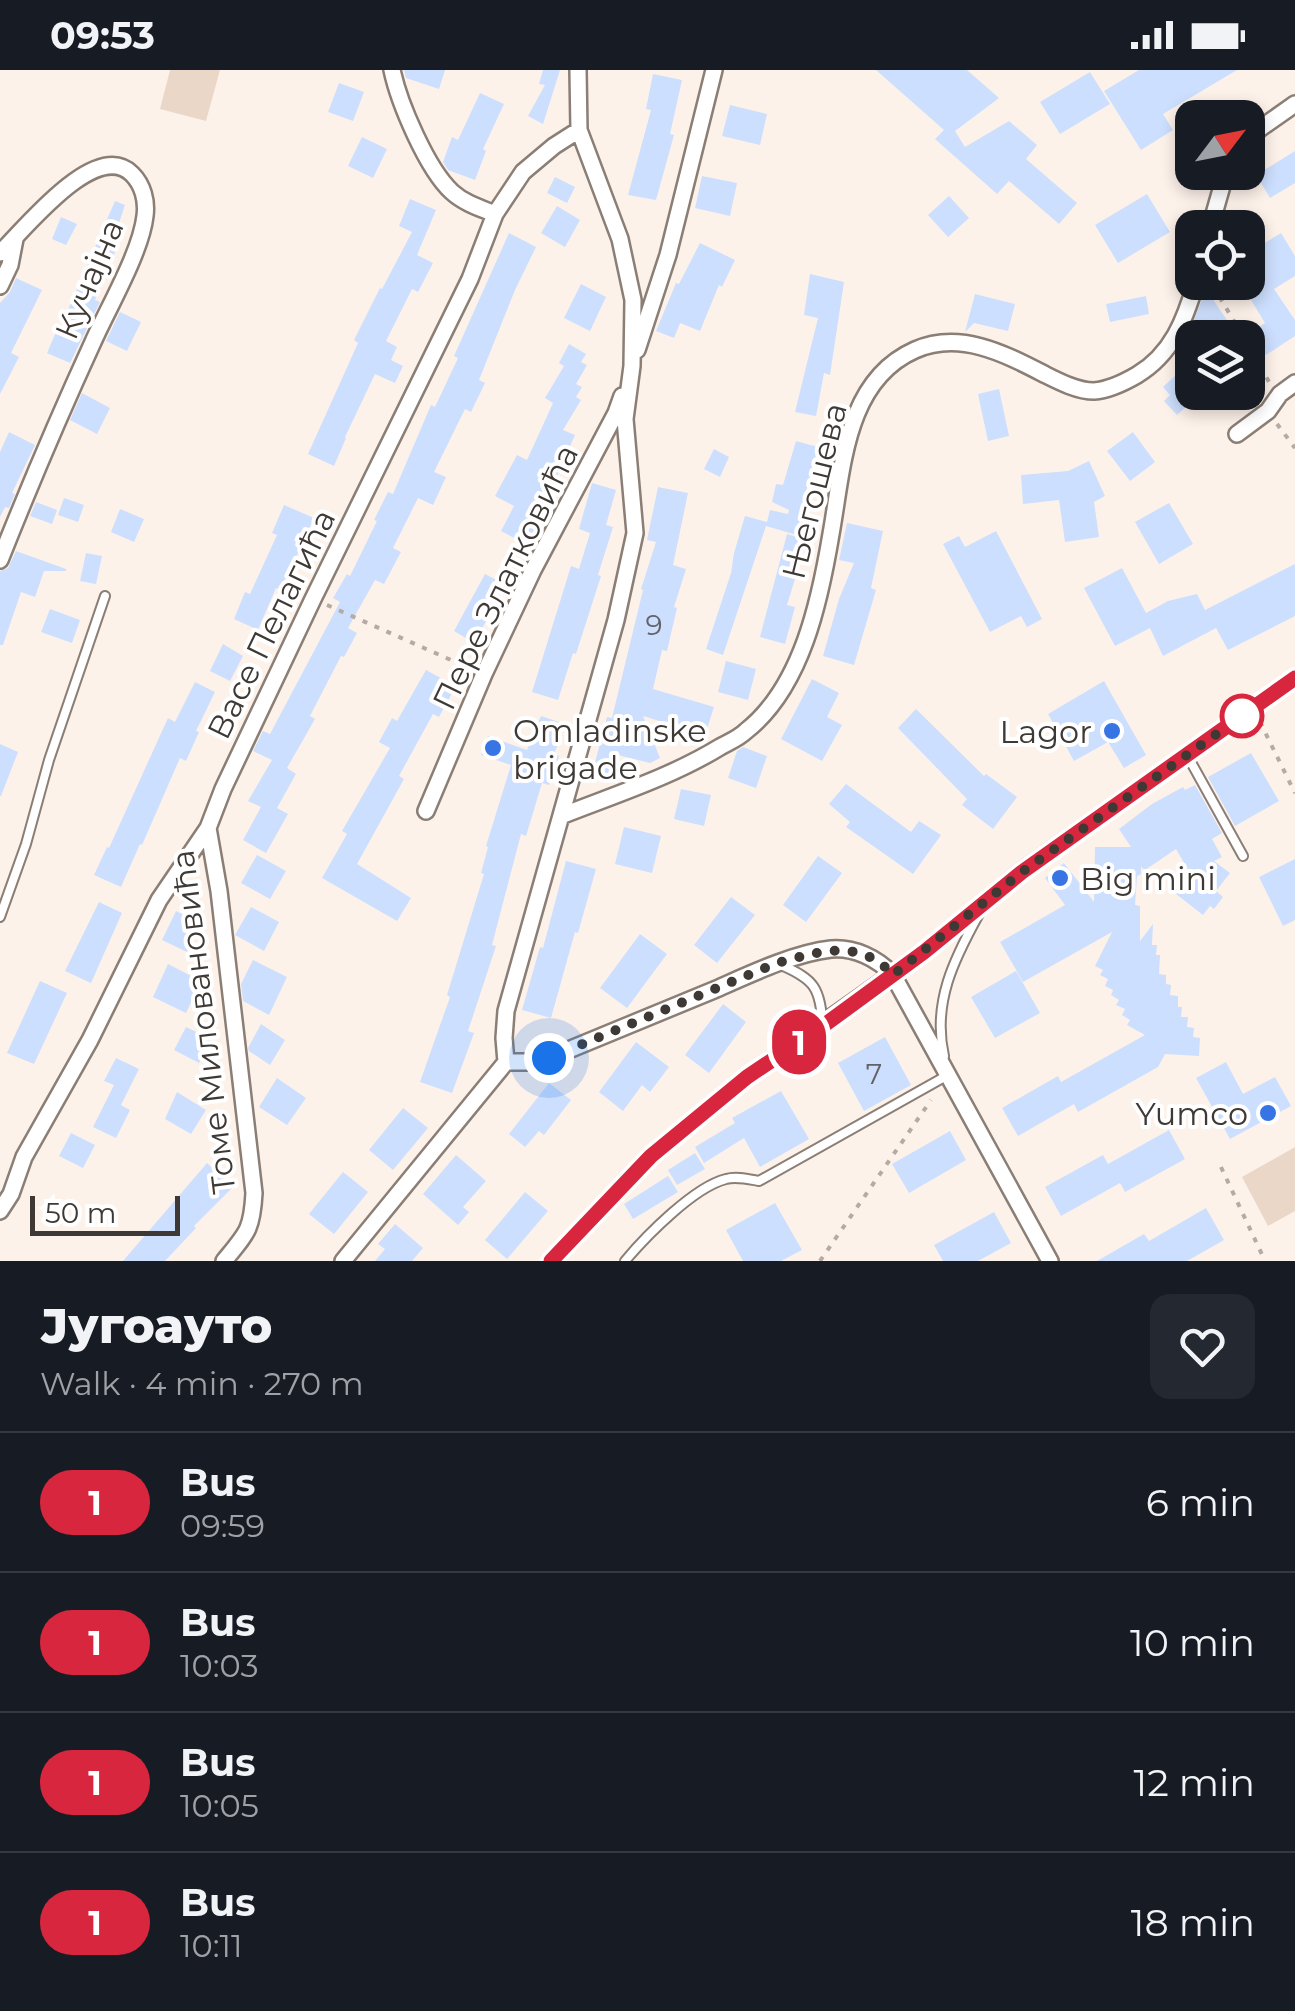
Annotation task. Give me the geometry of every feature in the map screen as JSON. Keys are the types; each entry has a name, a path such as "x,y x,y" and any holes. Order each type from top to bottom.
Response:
{"street":[{"path":"392,70 402,106 442,182 455,195 494,214"},
{"path":"343,1261 506,1062 506,1011 616,620 635,533 625,419 634,300 626,261 579,130 578,70"},
{"path":"632,366 668,255 714,70"},
{"path":"1265,124 1295,104"},
{"name":"Васе Пелагића","path":"0,1211 12,1194 24,1157 90,1040 160,900 208,828 313,599 470,279 494,214 524,172 579,130"},
{"name":"Кучајна","path":"0,253 37,212 94,171 119,165 140,183 146,212 138,244 0,560"},
{"path":"0,286 15,239"},
{"name":"Његошева","path":"561,816 704,757 747,731 774,702 798,663 823,572 856,414 881,372 916,349 936,343 958,343 989,348 1071,386 1094,391 1126,382 1164,354 1179,331 1190,300"},
{"name":"Пере Златковића","path":"426,811 533,570 616,413 632,366"},
{"path":"1238,434 1295,383"},
{"path":"552,1261 651,1156 747,1077 823,1026 924,952 993,894 1295,678"},
{"name":"Томе Миловановића","path":"208,828 219,891 254,1193 252,1222 224,1261"},
{"path":"506,1062 549,1058 777,963 831,950 872,957 893,975 1042,1258"}],"lane":[{"path":"0,917 105,596"},
{"path":"1187,755 1243,856"},
{"path":"625,1261 648,1234 690,1199 724,1179 759,1180 948,1076 940,1039 941,1006 949,973 978,914 993,894"},
{"path":"777,963 811,980 820,1001 823,1026"}],"path":[{"path":"1265,374 1271,394 1268,411 1295,448"},
{"path":"313,599 484,674"},
{"path":"1254,708 1295,793"},
{"path":"820,1261 948,1076"},
{"path":"1221,1167 1266,1261"}],"shaded area":[{"path":"170,70 220,70 206,121 160,109"},
{"path":"1295,1147 1295,1211 1268,1226 1242,1177"}],"building":[{"path":"404,70 445,70 439,89 406,78"},
{"path":"543,70 560,70 543,124 528,116 545,85 539,84"},
{"path":"876,70 967,70 999,98 955,131 965,147 1009,121 1037,145 1026,159 1077,203 1059,224 1009,181 997,194 935,139 944,130"},
{"path":"1139,70 1237,70 1187,100 1175,100 1175,107 1163,114 1173,130 1141,150 1104,91"},
{"path":"1090,72 1110,104 1060,134 1040,102"},
{"path":"653,74 682,80 670,134 674,135 656,200 628,195 651,110 646,109"},
{"path":"339,83 364,92 353,121 328,112"},
{"path":"480,93 504,104 483,149 486,151 475,180 448,170 443,162 452,137 458,140"},
{"path":"730,105 767,114 760,145 722,136"},
{"path":"362,137 387,149 373,178 348,166"},
{"path":"1295,151 1295,183 1270,198 1265,190 1265,169"},
{"path":"702,176 737,183 730,216 695,208"},
{"path":"555,177 575,187 567,203 547,193"},
{"path":"1147,194 1170,232 1118,263 1095,225"},
{"path":"949,196 969,218 948,237 928,215"},
{"path":"410,199 436,210 417,255 433,263 418,292 412,289 386,341 397,347 391,360 403,366 395,383 375,374 334,466 308,454 358,343 354,340 412,232 399,226"},
{"path":"115,201 125,205 113,241 119,243 95,300 100,302 70,363 47,353"},
{"path":"557,206 580,220 565,247 541,233"},
{"path":"61,217 77,224 66,245 52,239"},
{"path":"509,233 536,247 479,380 485,383 471,412 465,409 434,472 446,477 433,505 418,498 393,548 401,552 384,584 375,580 348,628 357,633 344,657 341,656 310,716 315,719 287,768 296,774 277,808 288,814 266,853 243,840 261,807 248,801 272,760 253,751 263,731 270,734 340,602 333,598 347,574 350,576 388,492 393,494 431,405 435,407"},
{"path":"1281,233 1295,256 1295,276 1274,289 1295,320 1295,336 1266,355 1265,320 1251,300 1265,300 1265,243"},
{"path":"700,243 735,260 722,287 719,285 700,331 680,323 674,338 656,331 676,283 679,284"},
{"path":"810,274 844,282 830,375 824,373 816,416 795,412 818,318 804,315"},
{"path":"16,278 42,290 11,353 19,357 0,394 0,303"},
{"path":"581,284 606,297 590,331 564,318"},
{"path":"975,294 1015,304 1008,331 974,323 965,332"},
{"path":"1146,296 1149,314 1110,322 1106,304"},
{"path":"1202,300 1213,300 1227,320 1194,320"},
{"path":"120,312 141,322 127,351 106,341"},
{"path":"569,344 586,354 581,362 587,365 576,384 582,387 576,397 581,400 563,430 575,435 557,476 562,479 528,545 501,531 514,506 495,496 517,455 527,460 553,403 545,398 564,366 559,363"},
{"path":"1175,376 1175,410 1183,410 1177,415 1164,401 1170,395 1163,387"},
{"path":"999,389 1009,436 988,441 978,394"},
{"path":"82,393 110,408 97,434 70,420"},
{"path":"9,432 35,445 9,508 5,507 0,517 0,452"},
{"path":"1133,432 1155,462 1130,481 1107,451"},
{"path":"796,441 818,447 806,491 812,493 800,536 766,526 723,655 706,649 745,516 767,522 770,510 788,514 789,510 772,502 776,484 783,485"},
{"path":"714,449 729,457 720,477 704,469"},
{"path":"1089,461 1105,496 1094,502 1099,537 1065,542 1059,500 1023,504 1021,475 1068,471"},
{"path":"592,483 616,490 606,525 613,527 598,575 601,576 558,700 532,692 571,566 579,569 590,533 579,529"},
{"path":"658,487 688,493 673,565 686,569 674,607 677,608 667,651 662,650 653,689 714,707 705,735 643,716 660,758 650,763 614,754 608,777 592,774 607,717 612,718 641,589 656,542 647,540"},
{"path":"64,498 84,505 78,522 58,515"},
{"path":"36,502 57,510 52,524 30,516"},
{"path":"1169,503 1193,544 1159,564 1135,522"},
{"path":"284,505 314,518 258,630 234,619 277,535 272,533"},
{"path":"120,509 144,519 134,542 111,532"},
{"path":"847,523 883,531 871,588 876,590 854,665 823,656 854,563 839,560"},
{"path":"996,531 1042,619 1027,627 1021,616 990,632 943,544 959,536 965,547"},
{"path":"787,534 807,540 787,605 795,607 785,644 760,637"},
{"path":"16,551 66,571 44,571 35,597 21,592 0,645 0,571 8,568"},
{"path":"86,553 102,556 96,584 80,581"},
{"path":"1295,564 1295,616 1228,650 1216,628 1163,656 1150,628 1115,646 1084,588 1122,568 1146,613 1168,601 1197,594 1205,610"},
{"path":"485,574 506,585 474,643 454,631"},
{"path":"50,609 80,620 72,643 41,632"},
{"path":"223,644 243,656 230,681 210,671"},
{"path":"726,661 756,669 748,700 718,692"},
{"path":"426,670 456,686 439,717 433,714 399,776 404,779 357,864 411,898 397,921 322,878 347,834 342,831 390,748 379,742 392,718 397,721"},
{"path":"812,679 839,693 827,717 842,725 822,761 781,739"},
{"path":"1104,681 1146,755 1124,768 1108,742 1074,761 1048,714"},
{"path":"195,682 215,692 186,761 180,758 121,887 94,875 168,718 175,722"},
{"path":"916,709 984,776 1017,797 993,829 962,805 967,799 898,728"},
{"path":"541,716 559,722 555,735 561,737 554,754 559,756 549,785 542,783 526,836 521,834 492,945 496,946 468,1031 474,1033 452,1093 420,1082 450,997 447,995 484,874 481,873 486,846 511,765 481,755 488,736 527,750"},
{"path":"0,744 18,752 1,796 0,796"},
{"path":"743,747 767,756 756,788 728,778 737,751"},
{"path":"1251,753 1279,801 1235,826 1208,777"},
{"path":"846,784 911,832 919,821 941,835 913,874 846,827 850,822 829,804"},
{"path":"1195,785 1222,833 1212,839 1222,857 1214,861 1230,873 1216,891 1223,897 1203,915 1176,894 1191,875 1176,849 1145,870 1141,867 1135,905 1140,906 1140,941 1153,924 1152,945 1157,945 1156,955 1160,955 1159,974 1166,975 1170,995 1178,996 1181,1017 1188,1017 1187,1027 1194,1028 1193,1037 1200,1038 1199,1056 1165,1054 1158,1067 1078,1112 1074,1104 1018,1136 1002,1108 1058,1076 1061,1082 1145,1035 1127,1025 1130,1020 1122,1015 1125,1009 1116,1005 1119,1000 1105,986 1108,979 1095,966 1112,932 1023,982 1000,942 1065,905 1045,878 1064,863 1094,902 1095,847 1131,847 1119,829 1152,804 1183,787 1185,790"},
{"path":"681,789 711,795 704,826 674,819"},
{"path":"624,827 661,836 652,873 615,864"},
{"path":"257,855 286,871 270,899 241,883"},
{"path":"818,856 842,873 806,922 783,905"},
{"path":"1295,859 1295,920 1283,926 1259,877"},
{"path":"566,861 596,869 551,1018 522,1010"},
{"path":"731,897 755,915 717,963 694,945"},
{"path":"99,902 122,913 91,983 65,971"},
{"path":"251,907 279,922 264,951 235,935"},
{"path":"176,911 201,924 187,952 162,940"},
{"path":"640,934 667,954 627,1008 600,988"},
{"path":"253,960 287,977 269,1015 243,1001 241,984"},
{"path":"168,964 201,981 186,1013 153,997"},
{"path":"1016,971 1040,1013 995,1038 971,997"},
{"path":"40,981 67,993 34,1064 7,1053"},
{"path":"723,1004 746,1022 709,1073 685,1055"},
{"path":"261,1024 285,1040 270,1065 248,1048"},
{"path":"186,1027 211,1039 199,1063 174,1050"},
{"path":"885,1037 911,1085 864,1111 838,1063"},
{"path":"636,1042 669,1067 650,1092 642,1085 623,1111 599,1092"},
{"path":"116,1058 139,1069 121,1105 130,1110 116,1138 93,1127 114,1085 104,1081"},
{"path":"1226,1062 1243,1094 1275,1077 1291,1106 1230,1139 1196,1078"},
{"path":"277,1078 306,1098 287,1125 259,1107"},
{"path":"549,1083 571,1100 544,1135 539,1131 525,1147 509,1134"},
{"path":"781,1091 809,1139 760,1167 744,1138 704,1163 695,1147 735,1123 732,1118"},
{"path":"177,1092 206,1110 191,1134 165,1119"},
{"path":"403,1108 428,1128 393,1170 369,1150"},
{"path":"1169,1130 1185,1159 1125,1192 1120,1183 1061,1216 1045,1187 1103,1155 1108,1164"},
{"path":"950,1131 966,1160 909,1193 892,1164"},
{"path":"71,1133 95,1145 83,1168 59,1156"},
{"path":"695,1153 705,1169 677,1185 668,1170"},
{"path":"456,1155 486,1181 463,1207 469,1212 458,1225 423,1194"},
{"path":"207,1163 233,1187 165,1261 123,1261"},
{"path":"343,1172 368,1192 334,1234 309,1214"},
{"path":"668,1176 678,1192 633,1219 624,1204"},
{"path":"525,1192 548,1211 507,1259 485,1240"},
{"path":"775,1203 802,1250 781,1261 743,1261 726,1230"},
{"path":"1206,1208 1224,1240 1187,1261 1097,1261 1144,1234 1149,1241"},
{"path":"994,1212 1011,1243 978,1261 943,1261 934,1245"},
{"path":"395,1224 423,1248 412,1261 375,1261 385,1249 378,1244"}],"bus line":[{"name":"1","path":"551,1261 651,1156 747,1077 924,952 1022,872 1295,678"}],"place":[{"name":"Lagor","path":"1112,731"},
{"name":"Omladinske brigade","path":"493,748"},
{"name":"Big mini","path":"1060,878"},
{"name":"Yumco","path":"1268,1113"}],"route":[{"path":"549,1058 777,963 804,956 831,950 854,952 872,957 893,975 1022,872 1242,716"}]}
